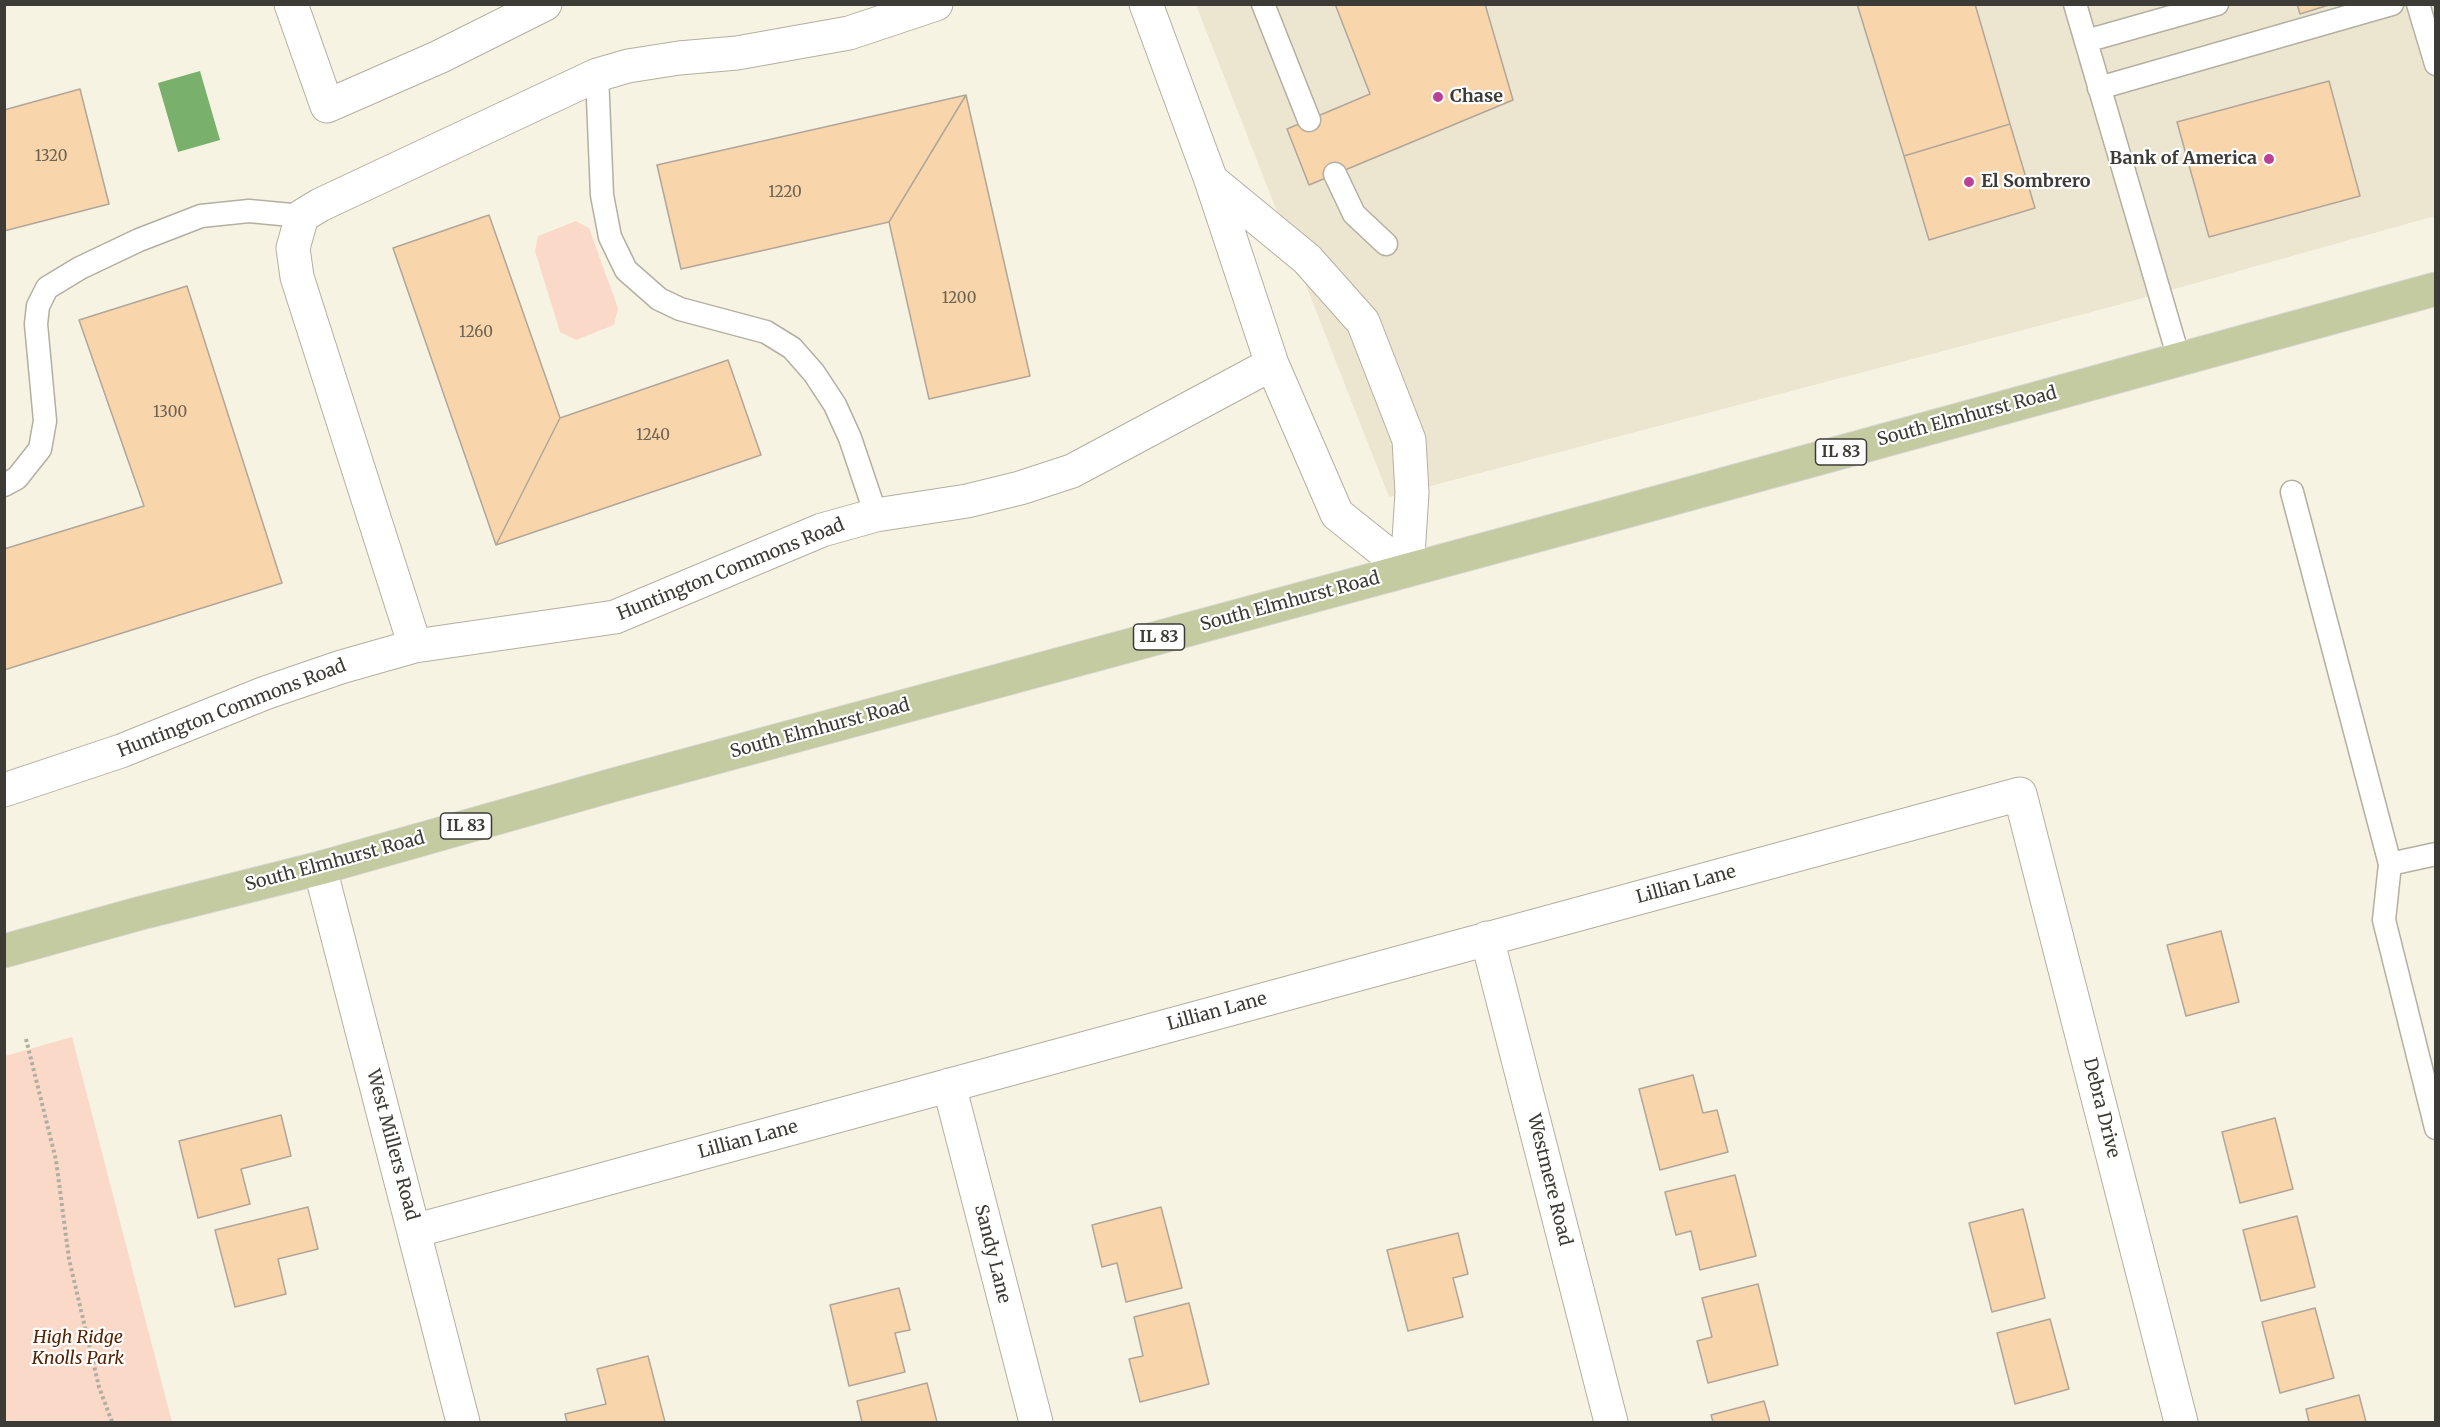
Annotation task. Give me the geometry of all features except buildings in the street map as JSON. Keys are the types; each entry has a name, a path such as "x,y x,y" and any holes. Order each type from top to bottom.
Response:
{"main road":[{"name":"South Elmhurst Road","path":"4,951 141,913 320,868 624,781 2436,289"}],"street":[{"path":"291,4 327,106 439,57 546,4"},
{"path":"415,646 297,277 293,248 302,216 519,110 597,75 628,66 679,58 737,53 849,33 936,4"},
{"path":"1146,4 1211,180 1272,364 1337,514 1407,570"},
{"path":"1211,180 1307,259 1363,321 1409,440 1412,493 1407,570"},
{"name":"Huntington Commons Road","path":"4,790 121,751 266,693 341,667 415,646 615,617 822,530 876,515 967,501 1020,488 1072,471 1272,364"},
{"name":"Lillian Lane","path":"414,1231 2020,794"},
{"name":"Debra Drive","path":"2020,794 2181,1422"},
{"name":"West Millers Road","path":"320,868 463,1422"},
{"name":"Westmere Road","path":"1487,938 1611,1422"},
{"name":"Sandy Lane","path":"949,1085 1036,1422"}],"lane":[{"path":"1263,4 1309,120"},
{"path":"2075,4 2179,359"},
{"path":"2086,41 2217,4"},
{"path":"2099,88 2392,4"},
{"path":"2418,4 2436,64"},
{"path":"597,75 602,195 610,237 626,270 659,299 680,309 766,332 792,348 814,373 835,405 853,448 876,515"},
{"path":"1335,174 1354,214 1386,244"},
{"path":"4,484 16,478 40,449 45,421 36,324 38,306 47,288 80,268 139,240 201,216 249,211 302,216"},
{"path":"2292,492 2390,864 2384,920 2436,1128"},
{"path":"2390,864 2436,854"}],"path":[{"path":"26,1039 56,1160 69,1259 99,1387 112,1422"}],"shaded area":[{"path":"1196,5 2435,5 2435,216 2114,306 1389,497"},
{"path":"200,71 220,140 178,152 158,83"}],"green space":[{"path":"576,221 589,228 618,308 614,325 576,340 560,332 535,251 538,236"},
{"name":"High Ridge Knolls Park","path":"72,1037 172,1422 5,1422 5,1056"}],"place":[{"name":"Chase","path":"1438,97"},
{"name":"Bank of America","path":"2269,159"},
{"name":"El Sombrero","path":"1969,182"}]}
